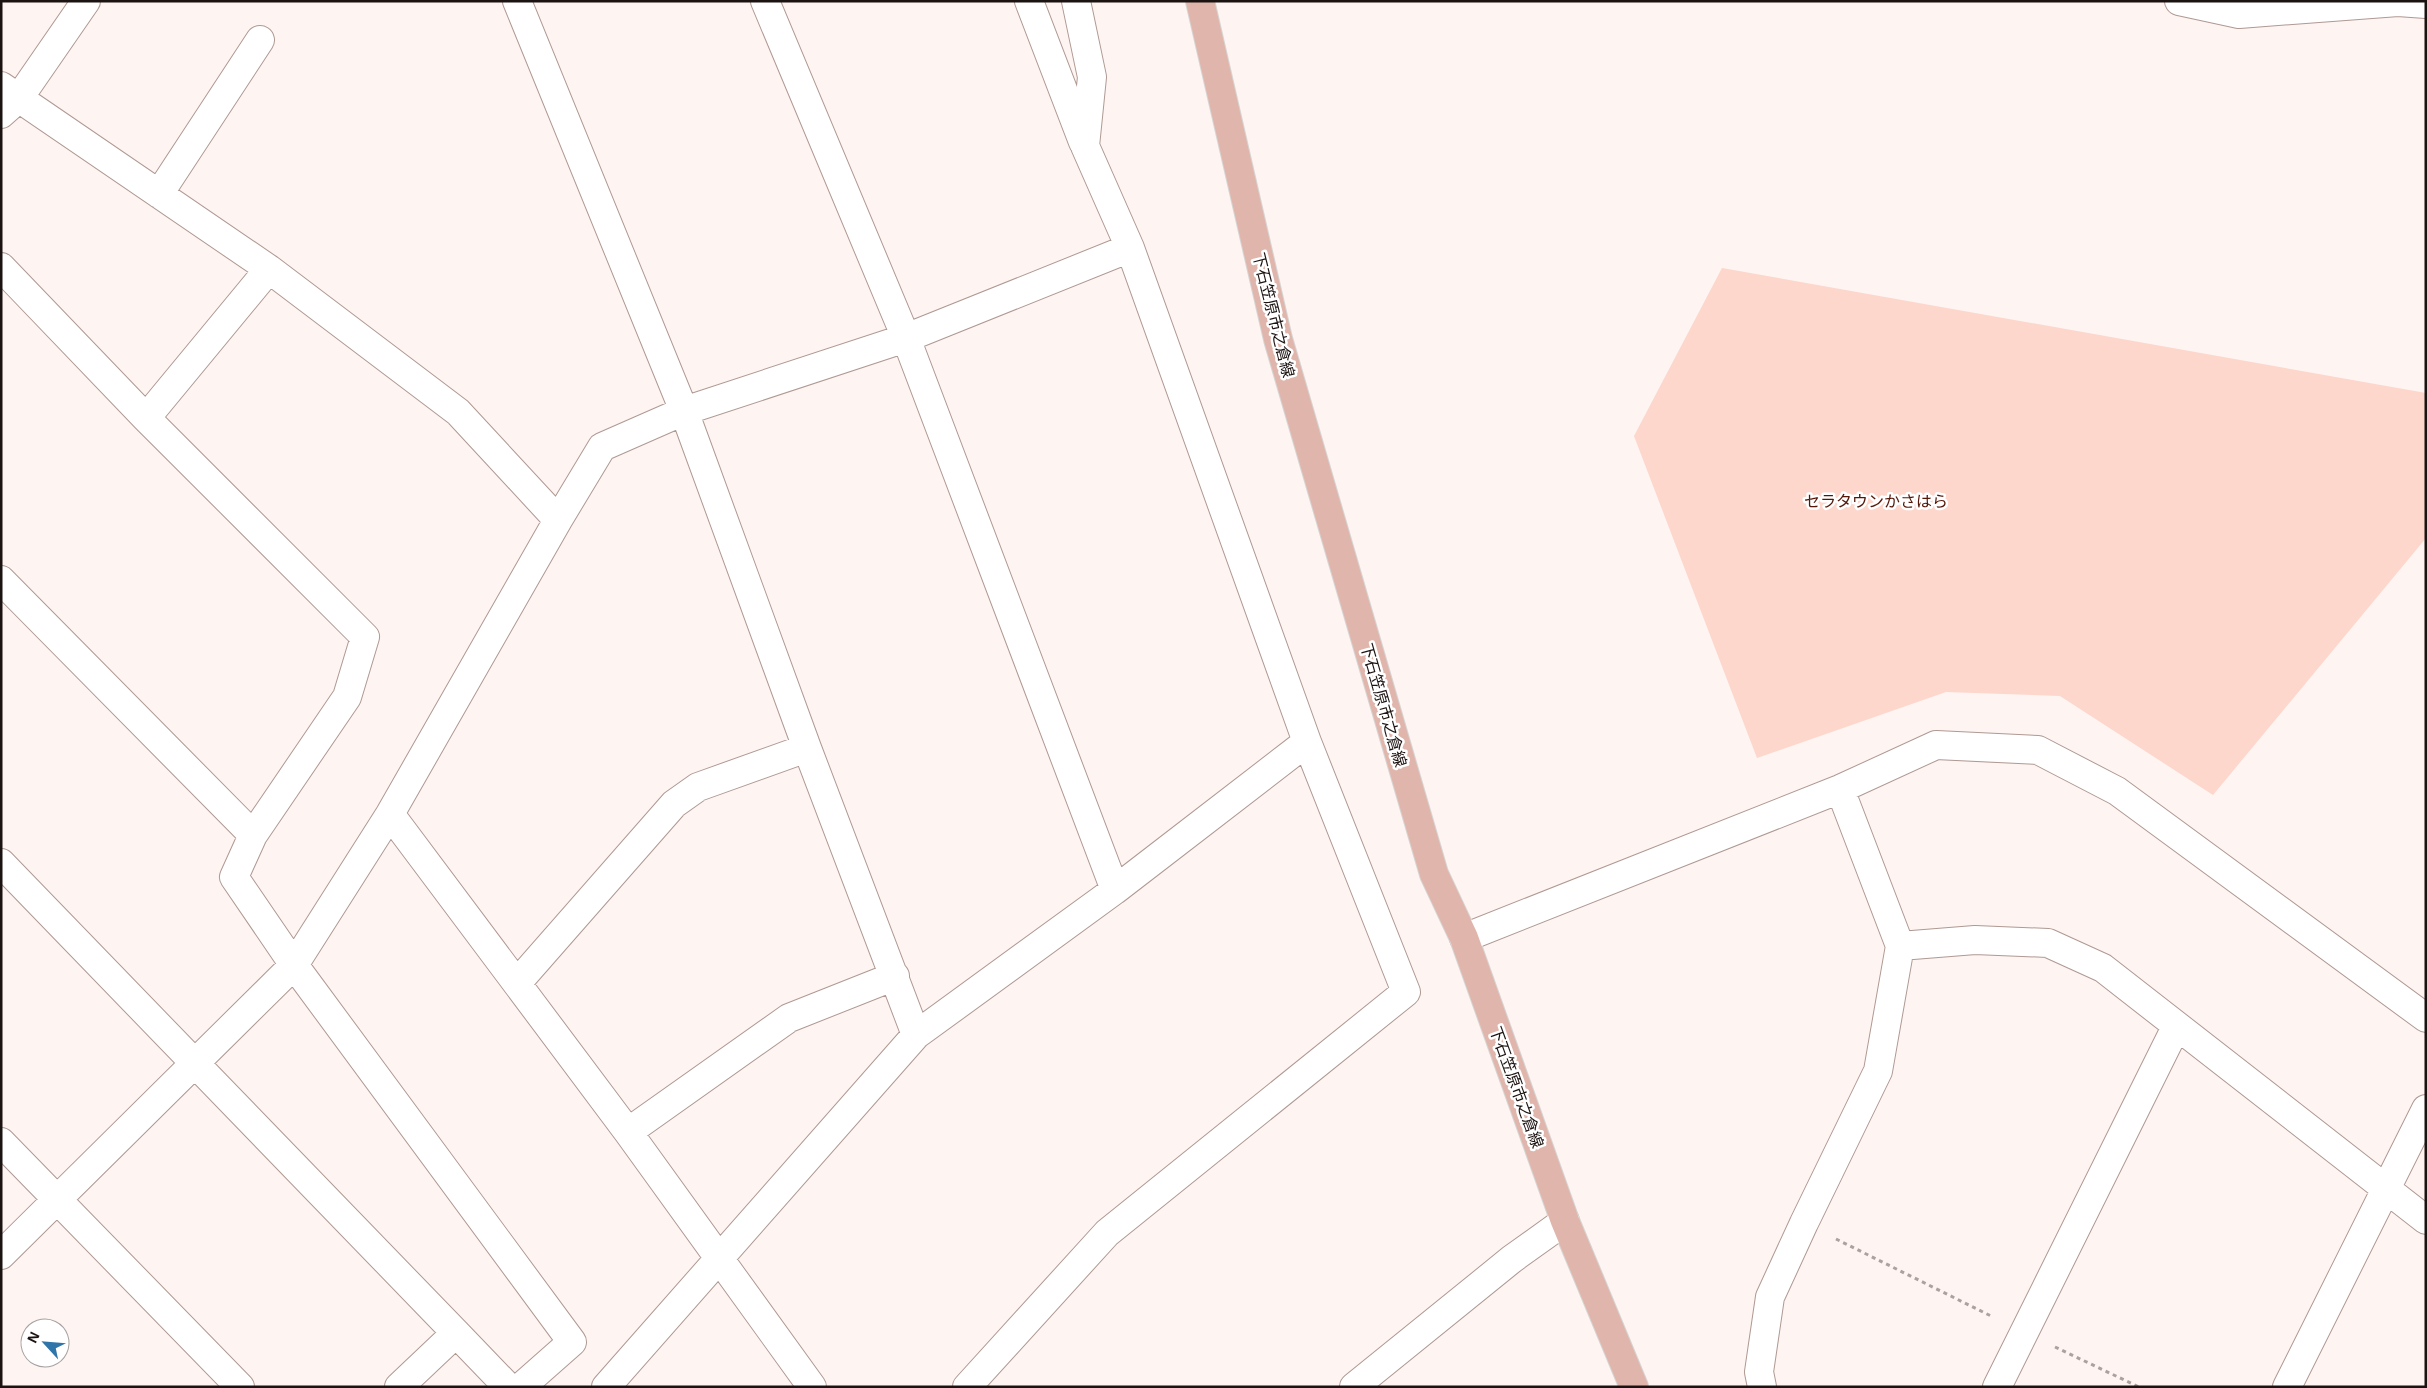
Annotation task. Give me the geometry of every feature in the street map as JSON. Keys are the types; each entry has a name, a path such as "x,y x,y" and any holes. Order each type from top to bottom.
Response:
{"main road":[{"name":"下石笠原市之倉線","path":"1200,1 1278,339 1434,874 1464,938 1565,1222 1634,1387"}],"street":[{"path":"86,1 7,99 159,194 269,269 458,412 558,520"},
{"path":"517,1 684,411 807,748 916,1035"},
{"path":"765,1 906,338 1115,890"},
{"path":"966,1387 1107,1233 1406,992 1307,742 1130,248 1085,146 1029,1"},
{"path":"1076,1 1092,78 1085,146"},
{"path":"2179,1 2239,14 2398,2 2426,4"},
{"path":"159,194 260,40"},
{"path":"1,1254 294,965 390,814 558,520 602,447 684,411 906,338 1130,248"},
{"path":"1,267 146,418 365,637 347,696 253,835 234,877 294,965 572,1342 521,1387"},
{"path":"146,418 269,269"},
{"path":"1,580 253,835"},
{"path":"606,1387 916,1035 1115,890 1307,742"},
{"path":"1464,938 1840,789 1936,745 2038,750 2118,791 2426,1018"},
{"path":"516,983 674,804 698,787 807,748"},
{"path":"1762,1387 1759,1372 1770,1297 1878,1071 1900,946 1840,789"},
{"path":"390,814 628,1132 812,1387"},
{"path":"1,863 508,1387"},
{"path":"1900,946 1975,940 2048,943 2103,968 2176,1027 2426,1220"},
{"path":"628,1132 789,1018 895,976"},
{"path":"1998,1387 2023,1332 2176,1027"},
{"path":"2288,1387 2385,1188 2426,1109"},
{"path":"1,1142 240,1387"},
{"path":"1354,1387 1512,1259 1565,1222"},
{"path":"399,1387 456,1333"}],"path":[{"path":"1804,1223 2138,1387"}],"green space":[{"name":"セラタウンかさはら","path":"1722,268 2426,393 2426,538 2213,795 2060,696 1946,692 1757,758 1634,436"}]}
